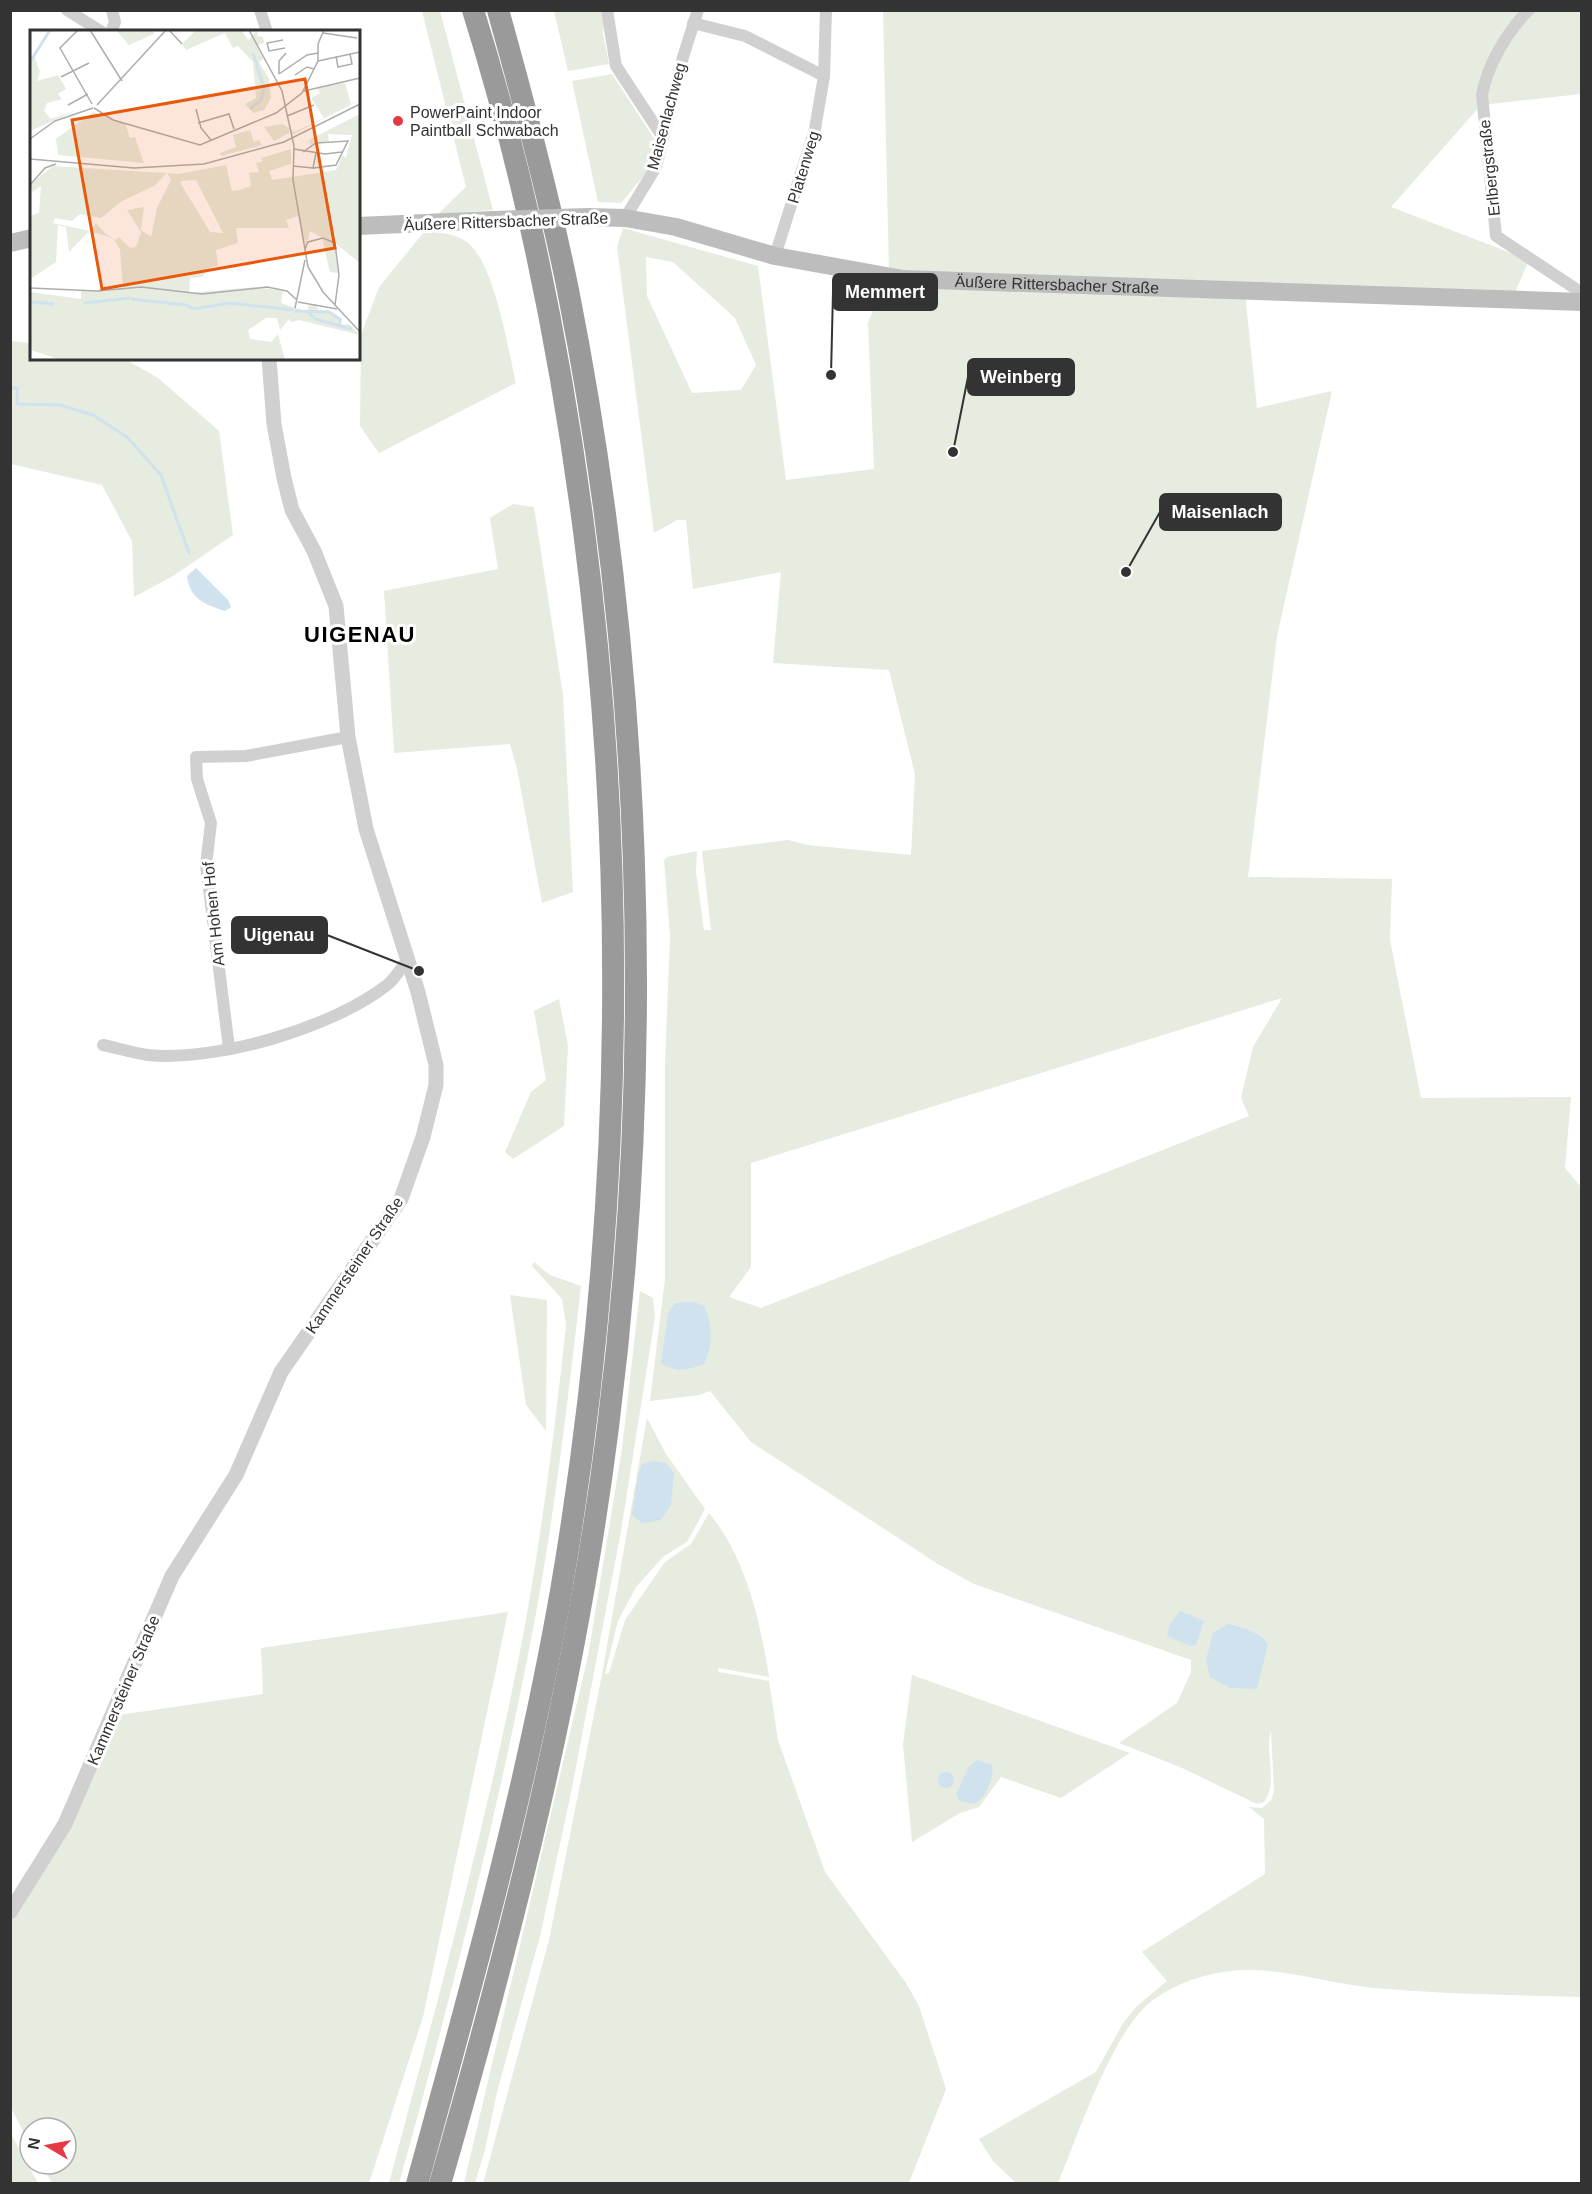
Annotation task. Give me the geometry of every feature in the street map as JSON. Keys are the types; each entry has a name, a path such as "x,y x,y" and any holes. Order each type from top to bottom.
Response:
{"highway":[{"path":"417,2184 514,1815 560,1598 576,1499 597,1330 611,1143 614,1060 613,868 609,783 599,651 580,498 561,378 527,211 489,62 473,10"},
{"path":"440,2184 510,1929 542,1792 593,1527 608,1429 626,1251 636,1034 630,763 612,568 568,288 498,10"}],"main road":[{"name":"Äußere Rittersbacher Straße","path":"360,226 588,217 626,218 676,227 775,256 903,279 1581,302"},
{"path":"10,243 30,238"}],"street":[{"path":"67,10 99,30"},
{"path":"112,10 115,22 112,30"},
{"path":"260,10 266,30"},
{"path":"607,10 615,66 662,136"},
{"name":"Maisenlachweg","path":"626,218 656,167 662,136 698,10"},
{"name":"Platenweg","path":"775,256 815,129 824,76 826,10"},
{"name":"Erlbergstraße","path":"1529,10 1517,21 1490,68 1485,78 1482,95 1496,236 1581,293"},
{"path":"693,23 745,36 824,76"},
{"name":"Kammersteiner Straße","path":"10,1912 65,1824 172,1576 218,1508 236,1475 281,1372 387,1221 409,1180 436,1085 436,1065 407,960 366,829 348,736 336,606 314,551 292,510 274,424 269,360"},
{"name":"Am Hohen Hof","path":"229,1048 206,865 211,823 196,779 196,757 246,756 348,736"},
{"path":"103,1045 148,1055 181,1055 229,1048 282,1035 342,1014 389,984 407,960"}],"shaded area":[{"path":"422,11 440,11 493,210 438,214 466,187"},
{"path":"554,11 605,11 603,34 609,64 568,71"},
{"path":"883,11 1581,11 1581,94 1481,105 1391,207 1529,260 1514,295 1244,284 1257,408 1332,391 1277,636 1248,877 1392,879 1390,940 1421,1098 1571,1097 1565,1168 1582,1188 1581,1997 1373,1988 1256,1970 1227,1971 1181,1984 1154,1999 1130,2025 1106,2067 1058,2183 1016,2183 993,2161 979,2139 1096,2072 1123,2023 1136,2007 1167,1981 1142,1952 1265,1874 1264,1819 1249,1807 1262,1808 1271,1800 1274,1792 1271,1731 1269,1739 1270,1786 1264,1802 1257,1804 1180,1767 1119,1743 1177,1703 1191,1672 1191,1660 974,1584 938,1564 751,1442 710,1391 699,1395 650,1401 665,1279 665,1064 670,936 664,860 667,857 697,851 696,872 704,930 711,930 702,851 788,840 808,845 911,855 915,774 889,670 773,663 781,572 693,589 686,520 677,520 654,533 617,247 623,228 758,266 786,480 874,469 868,323 889,271","holes":["646,257 673,262 735,318 756,365 741,390 692,393 647,296","1282,998 1253,1047 1241,1098 1249,1116 761,1308 729,1297 751,1267 751,1163"]},
{"path":"612,74 657,143 651,167 621,203 598,202 572,81"},
{"path":"424,232 455,236 464,240 475,250 492,284 516,383 379,453 360,426 361,335 379,287"},
{"path":"10,341 30,343 30,360 127,360 158,378 219,431 233,535 173,576 134,597 132,541 102,485 11,464"},
{"path":"513,504 534,507 563,695 573,892 542,903 517,769 510,744 394,753 384,591 498,569 490,518"},
{"path":"559,999 568,1046 564,1126 513,1159 505,1152 531,1092 546,1080 534,1011"},
{"path":"534,1262 550,1275 581,1286 548,1540 520,1694 472,1905 399,2183 389,2183 461,1911 494,1774 523,1636 536,1559 553,1442 566,1325 562,1299 532,1266"},
{"path":"640,1291 653,1298 655,1317 621,1531 571,1793 540,1936 497,2092 485,2150 475,2183 464,2183 588,1656 622,1449"},
{"path":"510,1295 547,1300 546,1431 526,1405"},
{"path":"647,1418 666,1454 705,1509 687,1542 664,1556 636,1587 618,1621 605,1674 609,1673 625,1620 665,1562 691,1544 709,1513 733,1550 750,1591 769,1677 718,1668 719,1672 769,1681 778,1740 825,1872 906,1983 919,2006 946,2089 909,2183 483,2184 549,1940 602,1674"},
{"path":"508,1612 423,2017 369,2183 52,2183 48,2176 78,2176 78,2116 18,2116 18,2121 11,2108 10,1922 29,1894 119,1715 263,1694 261,1648"},
{"path":"912,1675 1130,1753 1061,1798 1001,1777 979,1807 960,1813 912,1842 903,1744"},
{"path":"11,2134 18,2147 18,2176 34,2176 38,2183 11,2183"}],"water":[{"path":"196,568 228,600 231,607 225,611 199,600 191,590 187,576"},
{"path":"694,1302 704,1306 709,1320 710,1342 707,1357 704,1364 698,1366 682,1370 672,1368 661,1363 668,1313 675,1303"},
{"path":"654,1461 666,1463 674,1473 671,1505 661,1520 642,1523 632,1515 638,1475 642,1464"},
{"path":"1180,1611 1204,1621 1196,1645 1190,1646 1167,1636 1170,1624"},
{"path":"1228,1624 1255,1633 1268,1644 1257,1689 1230,1688 1210,1677 1206,1660 1213,1633"},
{"path":"977,1760 992,1765 989,1786 979,1801 970,1803 960,1801 956,1794 968,1768"},
{"path":"943,1772 949,1772 954,1780 952,1786 943,1788 938,1783 938,1777"}],"waterway":[{"path":"10,388 17,388 17,404 60,405 93,415 127,437 161,475 189,553"}],"place":[{"name":"PowerPaint Indoor Paintball Schwabach","path":"398,121"},
{"name":"Memmert","path":"831,375"},
{"name":"Weinberg","path":"953,452"},
{"name":"Maisenlach","path":"1126,572"},
{"name":"Uigenau","path":"419,971"}],"district":[{"name":"UIGENAU","path":"360,634"}]}
